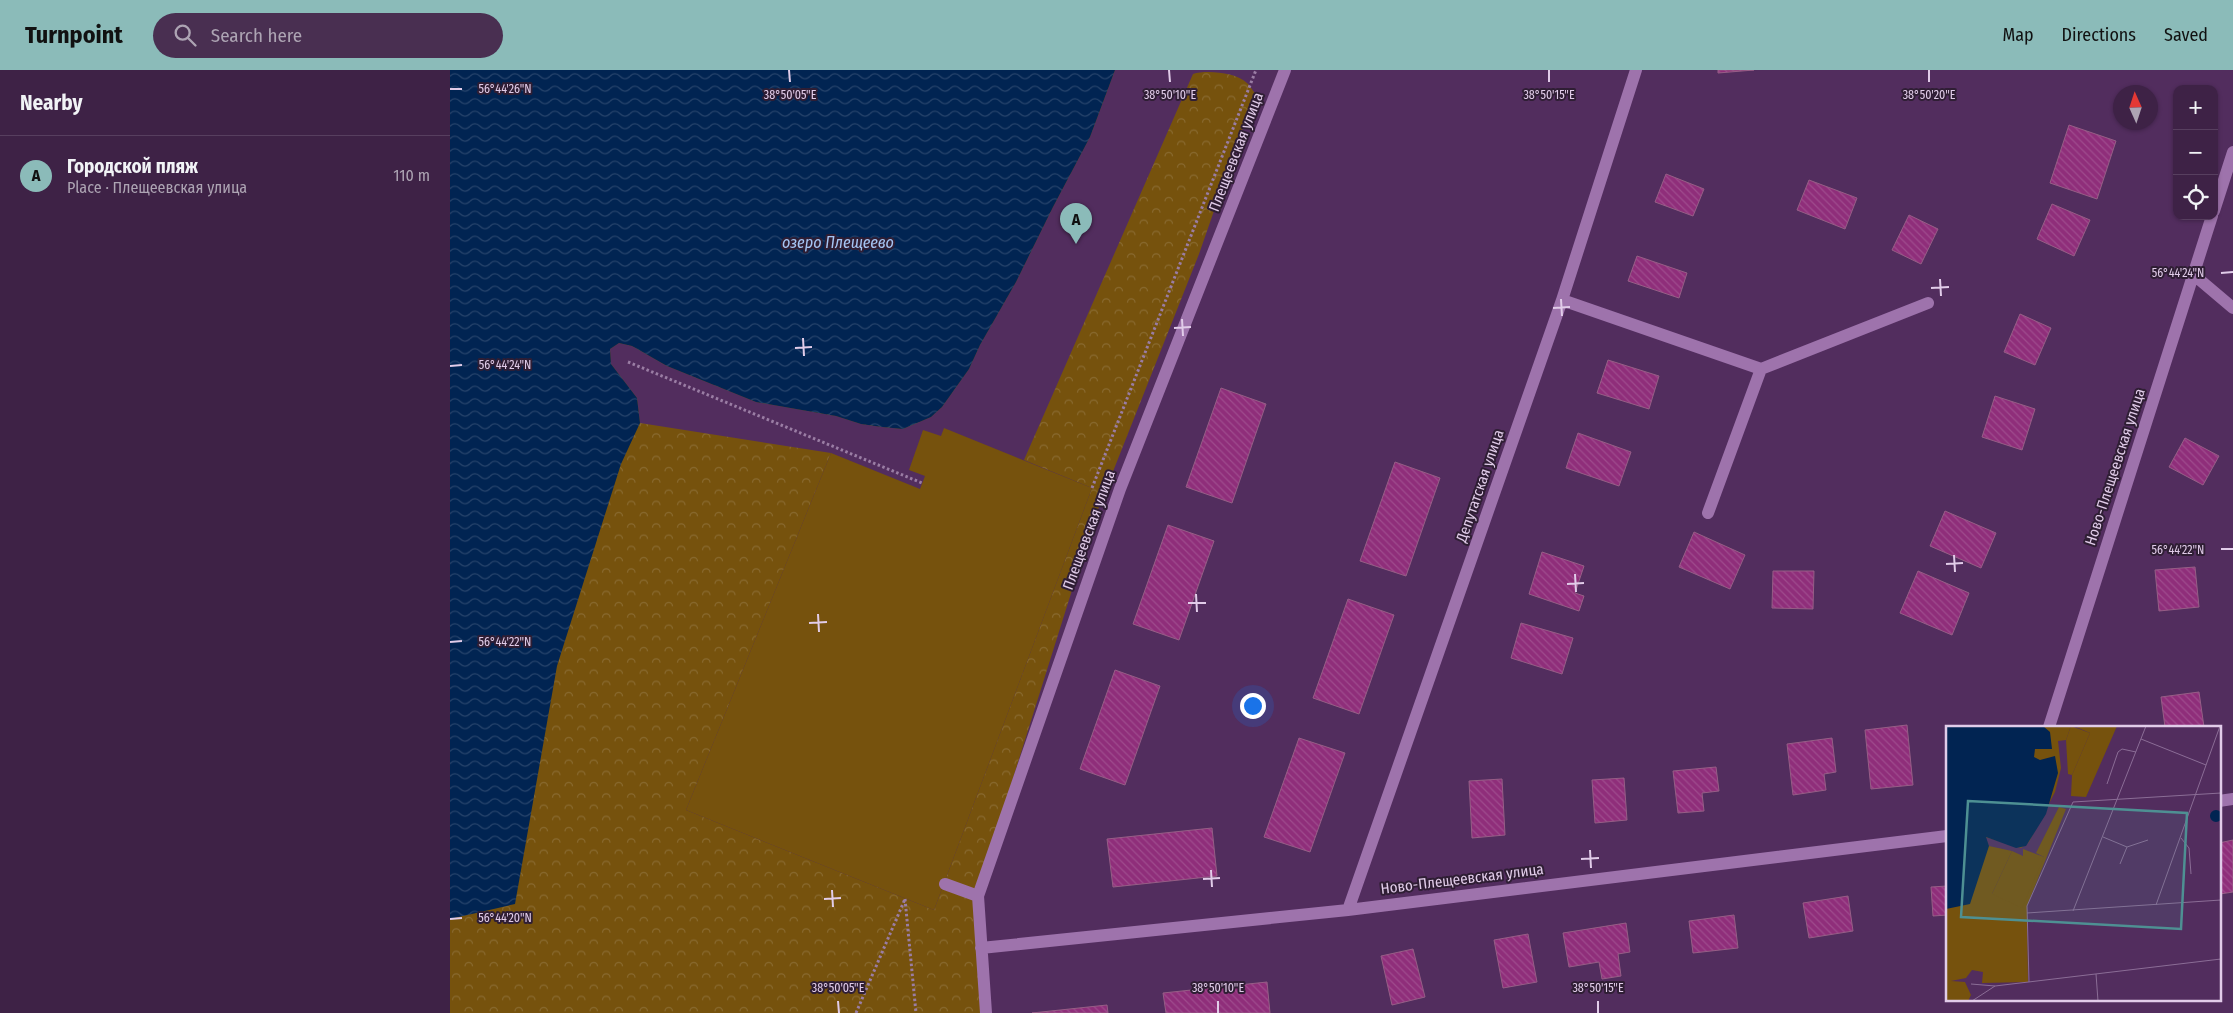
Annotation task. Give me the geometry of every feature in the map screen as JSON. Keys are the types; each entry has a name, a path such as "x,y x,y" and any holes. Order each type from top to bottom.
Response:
{"street":[{"name":"Плещеевская улица","path":"986,1013 978,896 1120,489 1285,70"},
{"name":"Депутатская улица","path":"1348,910 1562,300 1636,70"},
{"path":"2218,198 2233,152"},
{"name":"Ново-Плещеевская улица","path":"2049,726 2211,220"},
{"path":"2194,275 2233,308"},
{"path":"1562,300 1761,369 1928,303"},
{"path":"1708,513 1761,369"},
{"path":"2220,801 2233,799"},
{"name":"Ново-Плещеевская улица","path":"981,948 1348,910 1946,836"},
{"path":"945,884 978,896"}],"path":[{"path":"1092,488 1256,70"},
{"path":"628,362 922,483"},
{"path":"856,1013 905,899 916,1013"}],"green space":[{"path":"450,70 1115,70 1090,137 1016,282 980,345 969,369 942,407 931,417 903,429 861,424 836,416 756,402 667,366 632,346 619,343 610,349 611,364 637,398 640,423 831,453 686,810 934,910 1092,488 1024,460 1193,74 1213,72 1235,76 1248,84 1255,93 1199,254 1095,517 976,896 985,1013 450,1013"},
{"path":"944,428 1092,488 934,910 686,810 831,453 920,489 925,476 909,470 923,430 941,436"}],"water":[{"name":"озеро Плещеево","path":"450,70 1115,70 1090,137 1016,282 980,345 969,369 942,407 931,417 903,429 861,424 836,416 756,402 667,366 632,346 619,343 610,349 611,364 637,398 640,423 621,464 557,666 515,904 450,919"}],"building":[{"path":"1718,70 1754,70 1718,73"},
{"path":"2069,125 2116,141 2097,199 2050,183"},
{"path":"1666,174 1704,189 1693,216 1655,202"},
{"path":"1809,180 1857,198 1845,229 1797,210"},
{"path":"2052,204 2090,220 2074,256 2037,239"},
{"path":"1909,215 1938,229 1921,264 1892,250"},
{"path":"1637,256 1687,273 1679,298 1628,281"},
{"path":"2020,314 2051,328 2035,365 2004,352"},
{"path":"1608,360 1659,376 1649,409 1597,393"},
{"path":"1221,388 1266,404 1232,503 1186,487"},
{"path":"1995,396 2035,409 2022,450 1982,437"},
{"path":"1578,433 1631,452 1619,486 1566,468"},
{"path":"2185,438 2219,456 2203,485 2169,467"},
{"path":"1395,462 1440,478 1406,576 1360,561"},
{"path":"1945,511 1996,533 1981,568 1930,546"},
{"path":"1168,525 1214,541 1179,640 1133,624"},
{"path":"1694,532 1745,555 1730,589 1679,567"},
{"path":"1542,552 1584,566 1575,593 1584,596 1579,611 1529,594"},
{"path":"2195,567 2199,607 2159,611 2155,570"},
{"path":"1773,571 1814,571 1813,609 1772,608"},
{"path":"1918,571 1969,593 1952,635 1900,613"},
{"path":"1348,599 1394,615 1359,714 1313,698"},
{"path":"1521,623 1573,638 1562,674 1511,658"},
{"path":"1115,670 1160,686 1125,785 1080,769"},
{"path":"2199,692 2204,726 2165,726 2161,697"},
{"path":"1907,725 1913,785 1871,789 1865,730"},
{"path":"1299,738 1345,753 1310,852 1264,837"},
{"path":"1832,738 1836,772 1824,774 1826,790 1793,795 1787,744"},
{"path":"1716,767 1719,791 1702,793 1704,811 1678,813 1673,771"},
{"path":"1624,778 1627,820 1595,823 1592,780"},
{"path":"1502,779 1505,835 1472,838 1469,781"},
{"path":"1212,828 1217,876 1113,887 1107,839"},
{"path":"2233,840 2233,892 2220,894 2220,843"},
{"path":"1946,886 1946,915 1933,916 1931,887"},
{"path":"1848,896 1853,931 1809,938 1803,903"},
{"path":"1734,915 1738,948 1693,953 1689,921"},
{"path":"1626,923 1630,952 1618,954 1621,976 1602,979 1599,962 1569,967 1563,933"},
{"path":"1528,934 1537,982 1503,988 1494,940"},
{"path":"1413,949 1425,997 1392,1005 1381,956"},
{"path":"1267,982 1270,1013 1166,1013 1163,993"},
{"path":"1107,1005 1108,1013 1032,1013"}],"place":[{"name":"Городской пляж","path":"1076,244"}]}
